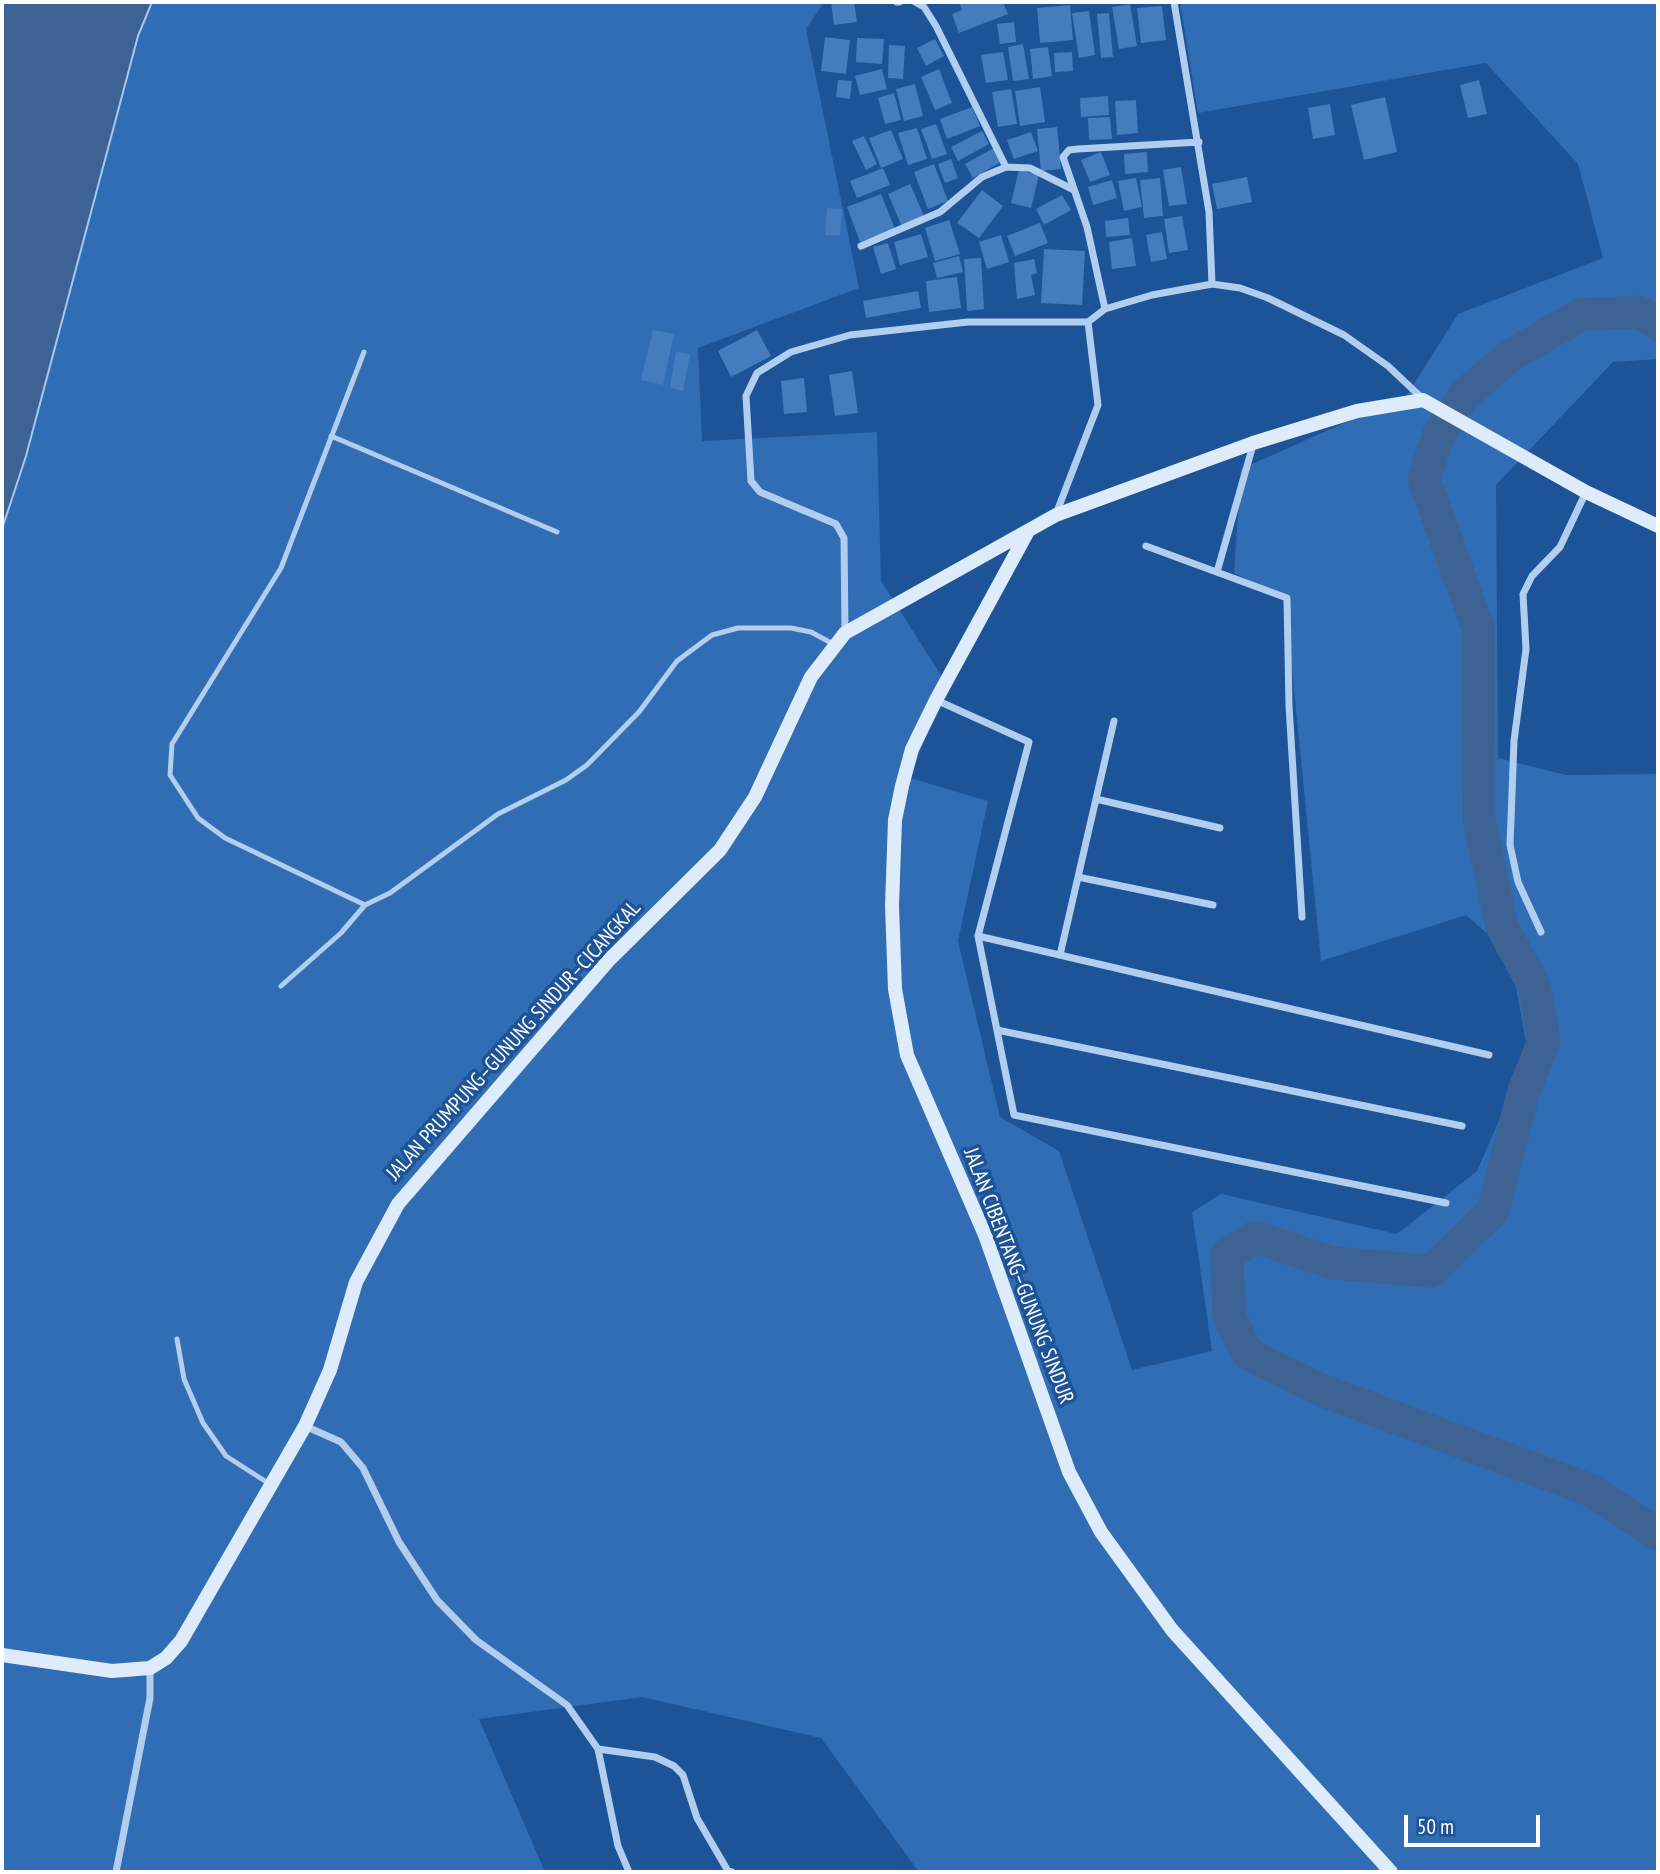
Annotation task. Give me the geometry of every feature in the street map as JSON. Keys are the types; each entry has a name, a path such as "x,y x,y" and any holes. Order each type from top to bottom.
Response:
{"main road":[{"path":"1423,400 1586,492 1658,526"},
{"name":"JALAN PRUMPUNG–GUNUNG SINDUR–CICANGKAL","path":"150,1668 166,1658 181,1641 305,1426 330,1370 356,1282 398,1203 609,960 720,850 755,796 811,677 845,633 1056,515 1253,443 1357,411 1423,400"},
{"name":"JALAN CIBENTANG–GUNUNG SINDUR","path":"1028,532 912,749 895,820 895,989 907,1055 985,1235 1011,1316 1069,1472 1101,1532 1172,1630 1384,1860 1391,1872"},
{"path":"2,1655 112,1671 150,1668"}],"street":[{"path":"915,2 924,7 936,26 1006,167"},
{"path":"1174,2 1209,212 1212,285"},
{"path":"1104,309 1087,227 1063,157 1069,150 1199,142"},
{"path":"861,246 940,212 982,177 1006,167 1030,168 1072,189"},
{"path":"845,633 844,538 836,524 760,492 751,481 746,396 757,373 791,352 850,335 968,323 1088,322 1104,309 1152,295 1212,285 1240,288 1268,298 1344,335 1388,366 1423,400"},
{"path":"1056,515 1098,405 1088,322"},
{"path":"1217,572 1253,443"},
{"path":"1541,932 1518,883 1510,845 1514,741 1527,649 1523,594 1532,576 1560,547 1586,492"},
{"path":"1146,546 1287,598 1289,706 1302,917"},
{"path":"936,700 1029,741 978,936 1014,1115 1446,1203"},
{"path":"1060,955 1114,721"},
{"path":"1096,799 1220,828"},
{"path":"1078,877 1213,905"},
{"path":"978,936 1489,1055"},
{"path":"997,1030 1462,1126"},
{"path":"305,1426 341,1441 363,1468 399,1542 437,1600 477,1640 567,1705 598,1749 618,1846 629,1872"},
{"path":"116,1872 150,1698 150,1668"},
{"path":"598,1749 654,1756 674,1766 683,1775 697,1818 728,1871 732,1872"}],"lane":[{"path":"364,352 281,568 172,744 170,775 198,818 225,838 365,905"},
{"path":"331,436 557,532"},
{"path":"281,986 341,933 365,905 390,893 498,814 566,780 587,765 639,712 677,661 712,635 738,628 791,628 811,632 835,645"},
{"path":"177,1339 184,1379 203,1423 226,1456 271,1485"}],"shaded area":[{"path":"2,2 152,2 138,36 26,456 2,529"},
{"path":"152,2 824,2 806,29 859,288 698,348 702,441 877,432 881,581 946,683 910,778 988,801 958,941 1000,1117 1059,1151 1132,1370 1212,1351 1192,1212 1221,1194 1397,1234 1477,1171 1528,1054 1510,954 1466,915 1321,961 1285,599 1234,573 1241,469 1407,395 1458,314 1603,258 1578,164 1486,63 1198,113 1180,2 1658,2 1658,359 1613,362 1496,485 1498,758 1566,775 1658,774 1658,1872 919,1872 821,1738 642,1697 479,1719 545,1872 2,1872 2,529 26,456 138,36"}],"building":[{"path":"831,2 854,2 857,22 834,25"},
{"path":"959,2 1003,2 1008,14 959,33 952,14 962,10"},
{"path":"1130,4 1137,46 1119,49 1112,7"},
{"path":"1070,5 1073,40 1040,43 1037,8"},
{"path":"1162,6 1166,40 1141,43 1137,8"},
{"path":"1089,11 1095,55 1079,58 1072,13"},
{"path":"1109,13 1113,57 1101,58 1097,14"},
{"path":"1014,22 1016,42 1000,44 997,24"},
{"path":"825,37 850,40 846,74 821,71"},
{"path":"857,38 884,39 882,64 856,62"},
{"path":"935,39 944,56 926,66 917,48"},
{"path":"1023,44 1029,79 1013,81 1008,47"},
{"path":"889,45 905,46 903,79 888,78"},
{"path":"1048,47 1052,76 1033,79 1030,49"},
{"path":"1003,52 1008,80 986,83 981,55"},
{"path":"1072,52 1073,71 1055,72 1054,53"},
{"path":"882,69 887,89 860,95 855,76"},
{"path":"939,69 952,103 935,110 921,77"},
{"path":"838,80 852,81 850,99 836,97"},
{"path":"1479,80 1487,114 1468,118 1460,85"},
{"path":"915,84 923,116 904,121 896,89"},
{"path":"1040,87 1045,122 1020,126 1015,91"},
{"path":"1011,89 1017,124 998,127 992,92"},
{"path":"894,93 901,120 885,124 878,98"},
{"path":"1108,96 1109,115 1081,117 1080,98"},
{"path":"1385,97 1397,152 1364,160 1351,105"},
{"path":"1136,100 1138,133 1117,135 1115,101"},
{"path":"1330,104 1335,135 1313,139 1308,108"},
{"path":"972,107 980,126 947,139 940,119"},
{"path":"1110,117 1112,139 1089,140 1088,118"},
{"path":"936,124 947,154 932,159 921,129"},
{"path":"1057,127 1061,169 1041,171 1037,129"},
{"path":"917,128 927,159 908,165 898,133"},
{"path":"891,130 903,159 881,168 869,138"},
{"path":"982,131 989,144 958,161 951,147"},
{"path":"1031,132 1038,151 1014,159 1007,140"},
{"path":"864,136 877,164 866,170 852,141"},
{"path":"994,148 1001,162 973,178 965,164"},
{"path":"1101,152 1110,175 1090,182 1081,160"},
{"path":"1147,152 1148,172 1125,174 1124,154"},
{"path":"951,159 958,178 945,183 938,164"},
{"path":"934,164 948,201 928,209 914,172"},
{"path":"1181,167 1187,204 1169,206 1163,170"},
{"path":"883,168 890,185 857,198 850,181"},
{"path":"1019,170 1039,175 1031,208 1011,203"},
{"path":"1247,177 1252,202 1217,209 1212,184"},
{"path":"1136,178 1142,207 1124,211 1118,181"},
{"path":"1160,178 1163,216 1144,218 1140,180"},
{"path":"1112,180 1117,198 1093,205 1088,187"},
{"path":"910,184 925,218 902,227 888,194"},
{"path":"982,190 1003,206 979,238 957,223"},
{"path":"881,194 895,229 860,242 847,207"},
{"path":"1062,195 1071,210 1044,225 1036,209"},
{"path":"827,208 842,209 840,235 825,235"},
{"path":"1182,216 1188,250 1169,253 1164,219"},
{"path":"1128,218 1130,235 1106,237 1105,221"},
{"path":"949,220 960,254 935,261 925,228"},
{"path":"1040,223 1048,243 1015,256 1007,236"},
{"path":"1162,232 1167,259 1151,262 1146,235"},
{"path":"921,234 928,257 900,265 894,242"},
{"path":"1001,235 1009,262 987,269 979,242"},
{"path":"1132,238 1136,266 1112,269 1109,242"},
{"path":"888,243 896,269 881,274 873,247"},
{"path":"1044,249 1085,251 1082,305 1041,303"},
{"path":"959,256 963,272 937,278 933,263"},
{"path":"981,258 984,309 967,311 964,259"},
{"path":"1034,259 1037,273 1031,275 1035,295 1017,299 1014,263"},
{"path":"957,277 961,308 929,312 926,281"},
{"path":"918,291 921,308 866,318 863,301"},
{"path":"653,330 674,334 663,385 641,380"},
{"path":"757,330 771,356 731,377 718,351"},
{"path":"676,352 690,354 683,391 670,388"},
{"path":"852,371 858,413 835,416 829,375"},
{"path":"804,378 807,412 784,414 781,381"}],"waterway":[{"path":"1658,324 1638,312 1580,315 1510,356 1464,395 1438,436 1424,479 1478,628 1479,819 1502,927 1534,985 1544,1041 1524,1090 1493,1211 1431,1271 1333,1263 1255,1237 1227,1255 1229,1316 1248,1354 1321,1390 1590,1490 1658,1534"}]}
